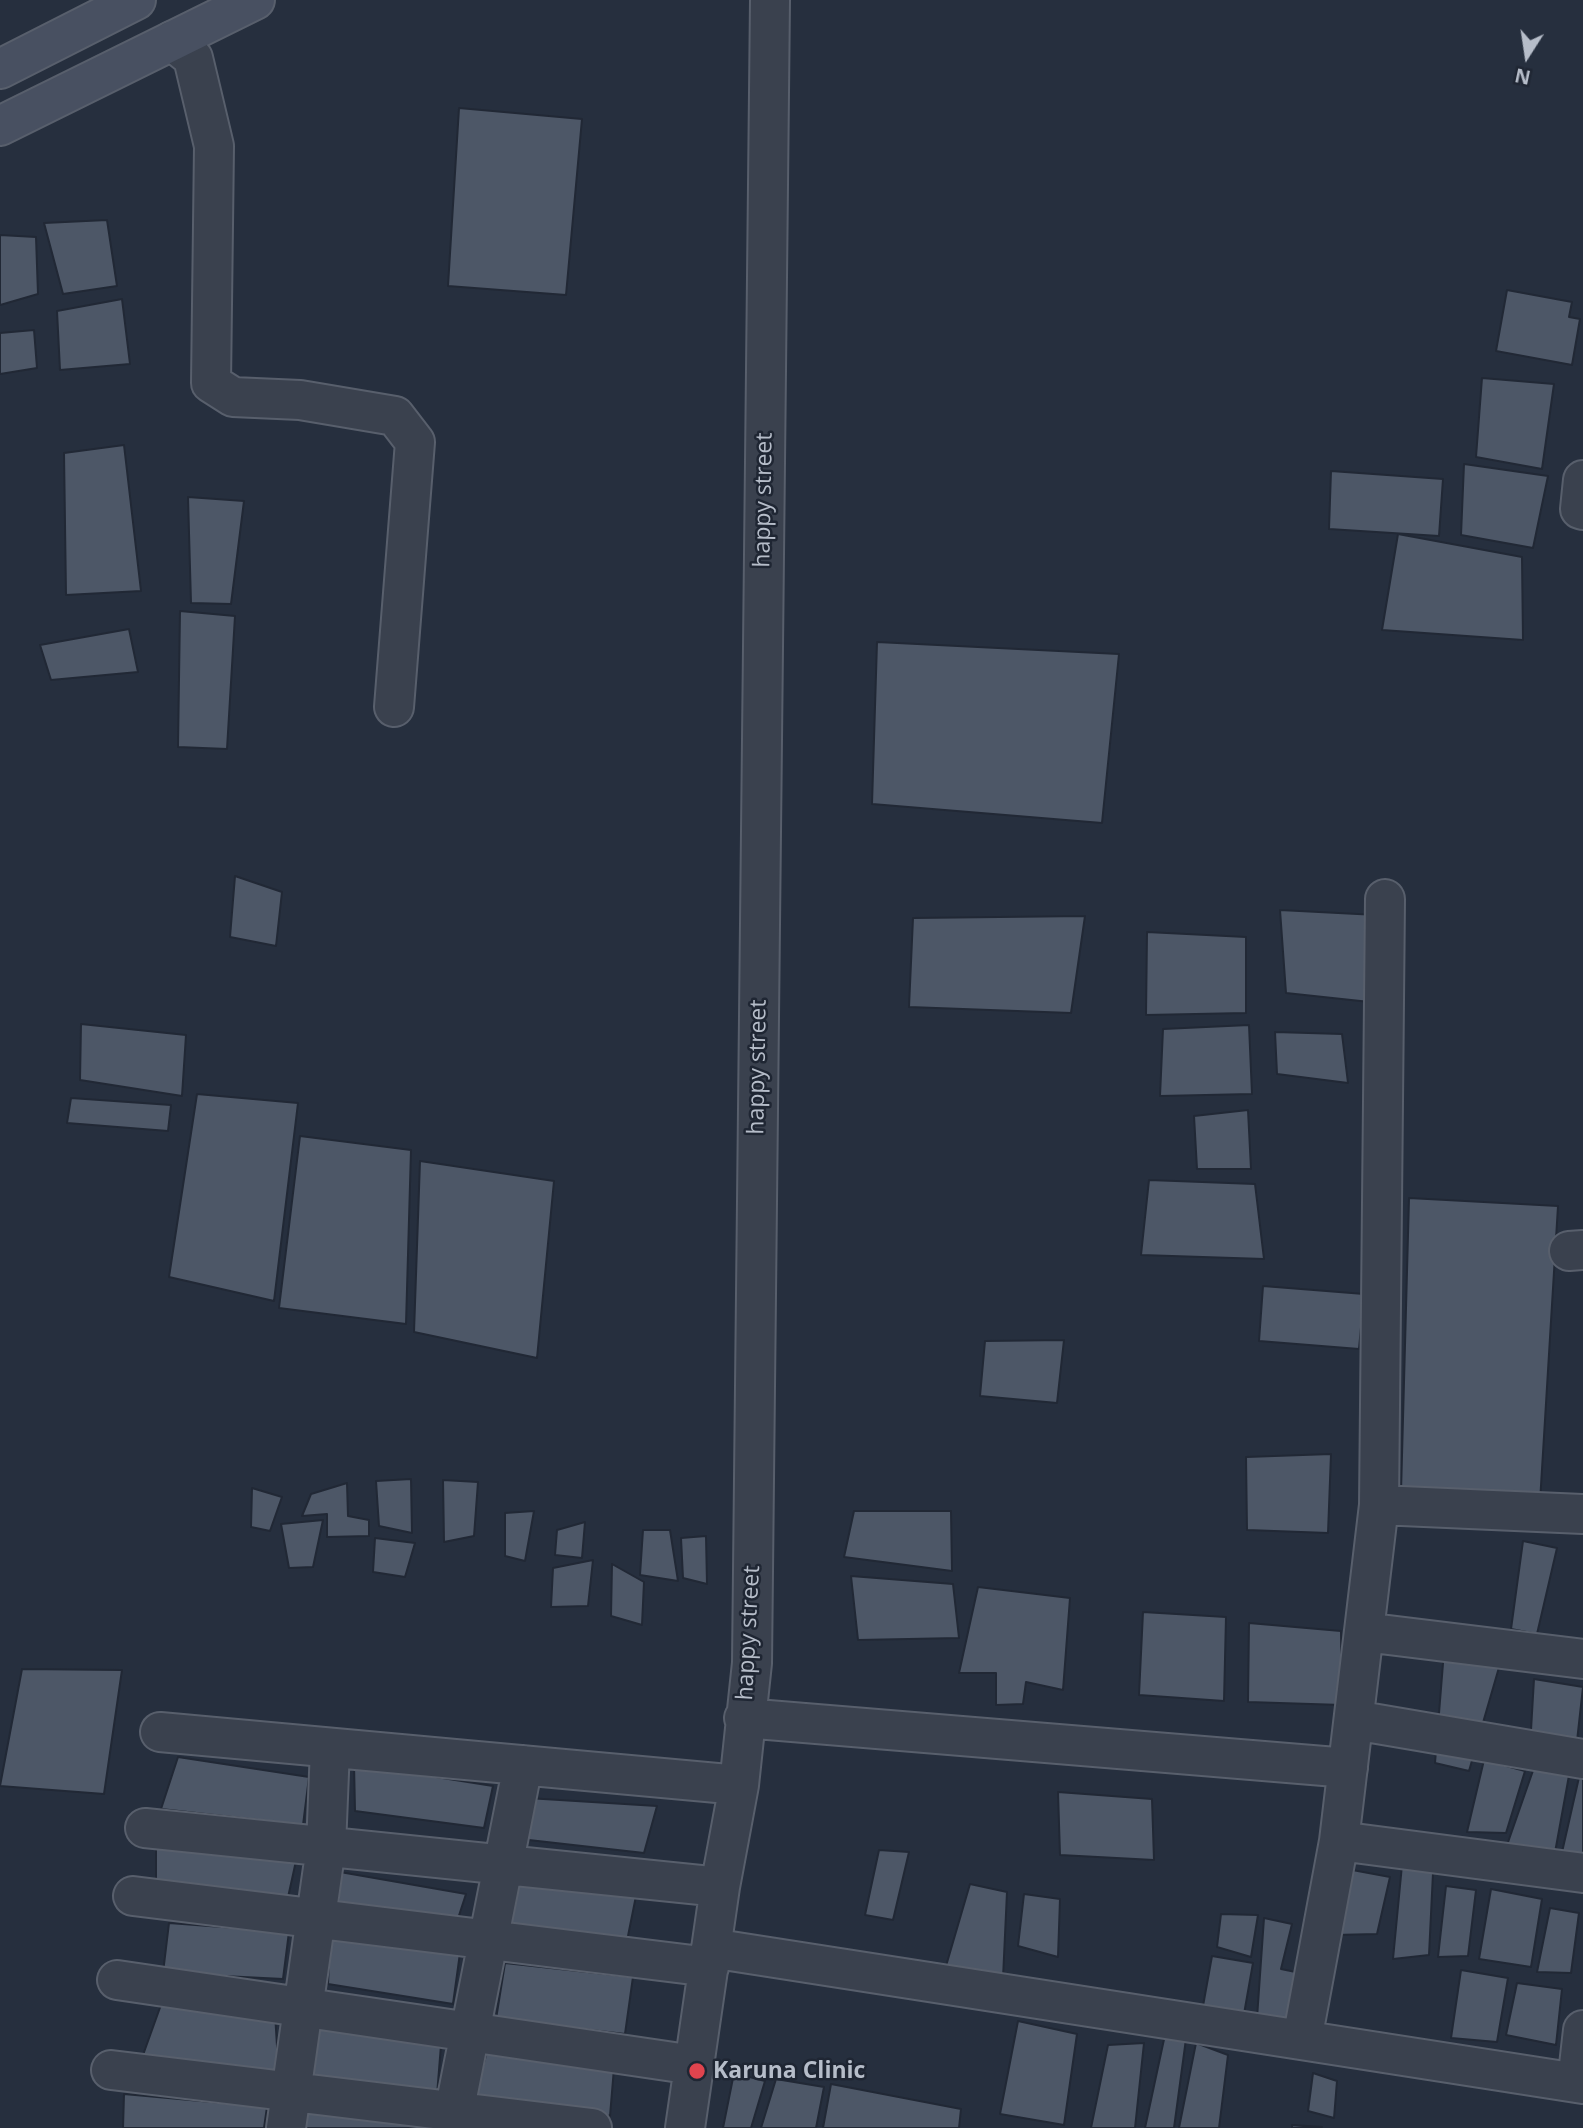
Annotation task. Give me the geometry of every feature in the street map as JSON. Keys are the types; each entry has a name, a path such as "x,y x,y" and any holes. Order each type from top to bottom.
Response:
{"main road":[{"path":"0,69 136,0"},
{"path":"0,126 255,0"}],"street":[{"name":"happy street","path":"685,2128 720,1887 739,1785 744,1718 752,1663 770,0"},
{"path":"172,41 192,58 214,146 211,383 233,397 300,400 395,416 415,442 394,707"},
{"path":"1583,480 1580,509 1583,510"},
{"path":"1303,2040 1339,1841 1379,1505 1385,899"},
{"path":"1379,1505 1583,1514"},
{"path":"1364,1632 1583,1659"},
{"path":"744,1718 1349,1768"},
{"path":"1354,1720 1583,1759"},
{"path":"160,1732 739,1785"},
{"path":"289,2110 326,1847 330,1748"},
{"path":"453,2120 468,2032 523,1765"},
{"path":"145,1828 720,1887"},
{"path":"1339,1841 1583,1873"},
{"path":"133,1896 487,1940 710,1958 1303,2040 1580,2084 1583,2030"},
{"path":"117,1980 694,2065"},
{"path":"111,2070 289,2110 592,2128"}],"building":[{"path":"459,108 582,119 566,295 448,286"},
{"path":"107,220 117,286 63,294 44,223"},
{"path":"0,235 36,237 38,294 0,305"},
{"path":"1507,290 1572,302 1569,317 1580,319 1572,365 1496,351"},
{"path":"122,299 130,364 60,370 57,311"},
{"path":"34,330 37,368 0,374 0,333"},
{"path":"1482,378 1554,384 1542,469 1476,457"},
{"path":"124,445 141,591 66,595 64,453"},
{"path":"1464,464 1548,476 1533,548 1461,535"},
{"path":"1331,471 1443,479 1439,536 1329,529"},
{"path":"188,497 244,501 231,604 191,603"},
{"path":"1398,534 1522,557 1523,640 1382,630"},
{"path":"180,611 235,616 227,749 178,747"},
{"path":"129,629 138,672 51,680 40,645"},
{"path":"877,642 1119,654 1102,823 872,804"},
{"path":"235,876 282,892 276,946 230,937"},
{"path":"1280,910 1377,915 1379,1003 1286,993"},
{"path":"1085,916 1071,1013 909,1007 913,918"},
{"path":"1147,932 1246,937 1246,1013 1146,1015"},
{"path":"81,1024 186,1035 182,1096 80,1080"},
{"path":"1249,1025 1252,1094 1160,1096 1163,1029"},
{"path":"1275,1032 1342,1034 1348,1083 1277,1074"},
{"path":"197,1094 298,1103 274,1301 169,1277"},
{"path":"71,1098 171,1105 168,1131 67,1123"},
{"path":"1248,1110 1251,1169 1197,1169 1194,1116"},
{"path":"300,1136 411,1150 406,1324 279,1308"},
{"path":"420,1161 554,1181 537,1358 414,1332"},
{"path":"1149,1180 1255,1184 1264,1259 1141,1255"},
{"path":"1409,1198 1558,1206 1540,1502 1401,1492"},
{"path":"1263,1286 1364,1294 1359,1349 1259,1341"},
{"path":"1064,1340 1057,1403 980,1396 985,1341"},
{"path":"1331,1454 1328,1533 1247,1530 1246,1457"},
{"path":"411,1479 412,1533 379,1526 376,1481"},
{"path":"443,1480 478,1482 474,1536 444,1542"},
{"path":"347,1483 348,1516 369,1520 369,1536 327,1537 327,1514 302,1516 311,1494"},
{"path":"252,1488 282,1497 270,1531 251,1527"},
{"path":"534,1511 525,1561 505,1556 505,1513"},
{"path":"854,1511 951,1511 952,1571 844,1557"},
{"path":"323,1520 313,1567 289,1568 281,1524"},
{"path":"585,1522 582,1558 555,1555 557,1530"},
{"path":"643,1530 670,1530 678,1581 640,1575"},
{"path":"706,1536 707,1584 683,1578 681,1538"},
{"path":"375,1538 415,1543 405,1577 373,1572"},
{"path":"1523,1541 1557,1548 1537,1634 1511,1629"},
{"path":"593,1560 588,1606 551,1607 553,1568"},
{"path":"612,1564 644,1582 642,1625 611,1616"},
{"path":"851,1576 953,1584 959,1638 858,1640"},
{"path":"978,1587 1070,1598 1063,1690 1026,1682 1023,1704 996,1705 996,1673 959,1673"},
{"path":"1143,1612 1226,1617 1224,1701 1139,1695"},
{"path":"1249,1623 1341,1631 1342,1705 1248,1702"},
{"path":"1444,1651 1500,1664 1469,1771 1435,1763"},
{"path":"22,1669 122,1670 104,1794 0,1786"},
{"path":"1534,1679 1583,1687 1576,1750 1530,1747"},
{"path":"178,1757 309,1777 303,1825 161,1809"},
{"path":"1484,1760 1525,1771 1506,1833 1467,1832"},
{"path":"1536,1762 1570,1770 1554,1858 1506,1848"},
{"path":"354,1764 493,1786 484,1828 355,1811"},
{"path":"1580,1773 1583,1773 1583,1862 1560,1861"},
{"path":"1058,1792 1152,1799 1154,1860 1060,1855"},
{"path":"527,1798 657,1806 644,1853 520,1839"},
{"path":"156,1841 296,1861 285,1911 156,1892"},
{"path":"879,1850 909,1852 893,1920 865,1915"},
{"path":"1402,1865 1433,1873 1429,1955 1393,1959"},
{"path":"1347,1869 1390,1877 1377,1934 1334,1935"},
{"path":"340,1872 466,1894 453,1934 337,1920"},
{"path":"510,1883 636,1896 627,1941 497,1925"},
{"path":"970,1884 1007,1892 1003,1978 946,1966"},
{"path":"1446,1886 1476,1890 1468,1956 1438,1957"},
{"path":"1491,1889 1542,1899 1531,1967 1479,1959"},
{"path":"1024,1894 1060,1899 1058,1957 1018,1946"},
{"path":"1550,1908 1579,1913 1571,1973 1537,1972"},
{"path":"1221,1914 1258,1915 1251,1957 1217,1947"},
{"path":"1264,1918 1292,1924 1281,1969 1310,1975 1296,2025 1257,2018"},
{"path":"169,1923 289,1932 283,1979 163,1973"},
{"path":"330,1938 460,1953 453,2004 328,1984"},
{"path":"1212,1956 1253,1963 1244,2014 1203,2006"},
{"path":"505,1963 633,1977 625,2034 496,2019"},
{"path":"1461,1970 1508,1978 1497,2042 1451,2038"},
{"path":"1517,1983 1562,1989 1556,2045 1506,2035"},
{"path":"162,2002 275,2013 279,2079 143,2055"},
{"path":"1018,2021 1077,2034 1064,2125 1000,2114"},
{"path":"314,2028 441,2045 437,2095 309,2080"},
{"path":"1166,2030 1186,2039 1174,2128 1145,2128"},
{"path":"1144,2043 1135,2128 1091,2128 1108,2045"},
{"path":"1196,2043 1228,2055 1219,2128 1179,2128"},
{"path":"487,2052 614,2068 610,2116 474,2098"},
{"path":"734,2073 765,2081 751,2128 723,2128"},
{"path":"1313,2073 1337,2081 1334,2118 1308,2111"},
{"path":"776,2079 824,2087 816,2128 761,2128"},
{"path":"831,2084 961,2109 959,2128 823,2128"},
{"path":"124,2094 267,2107 264,2128 123,2128"},
{"path":"305,2110 438,2128 301,2128"},
{"path":"1292,2125 1322,2127 1292,2128"}],"place":[{"name":"Karuna Clinic","path":"697,2071"}]}
